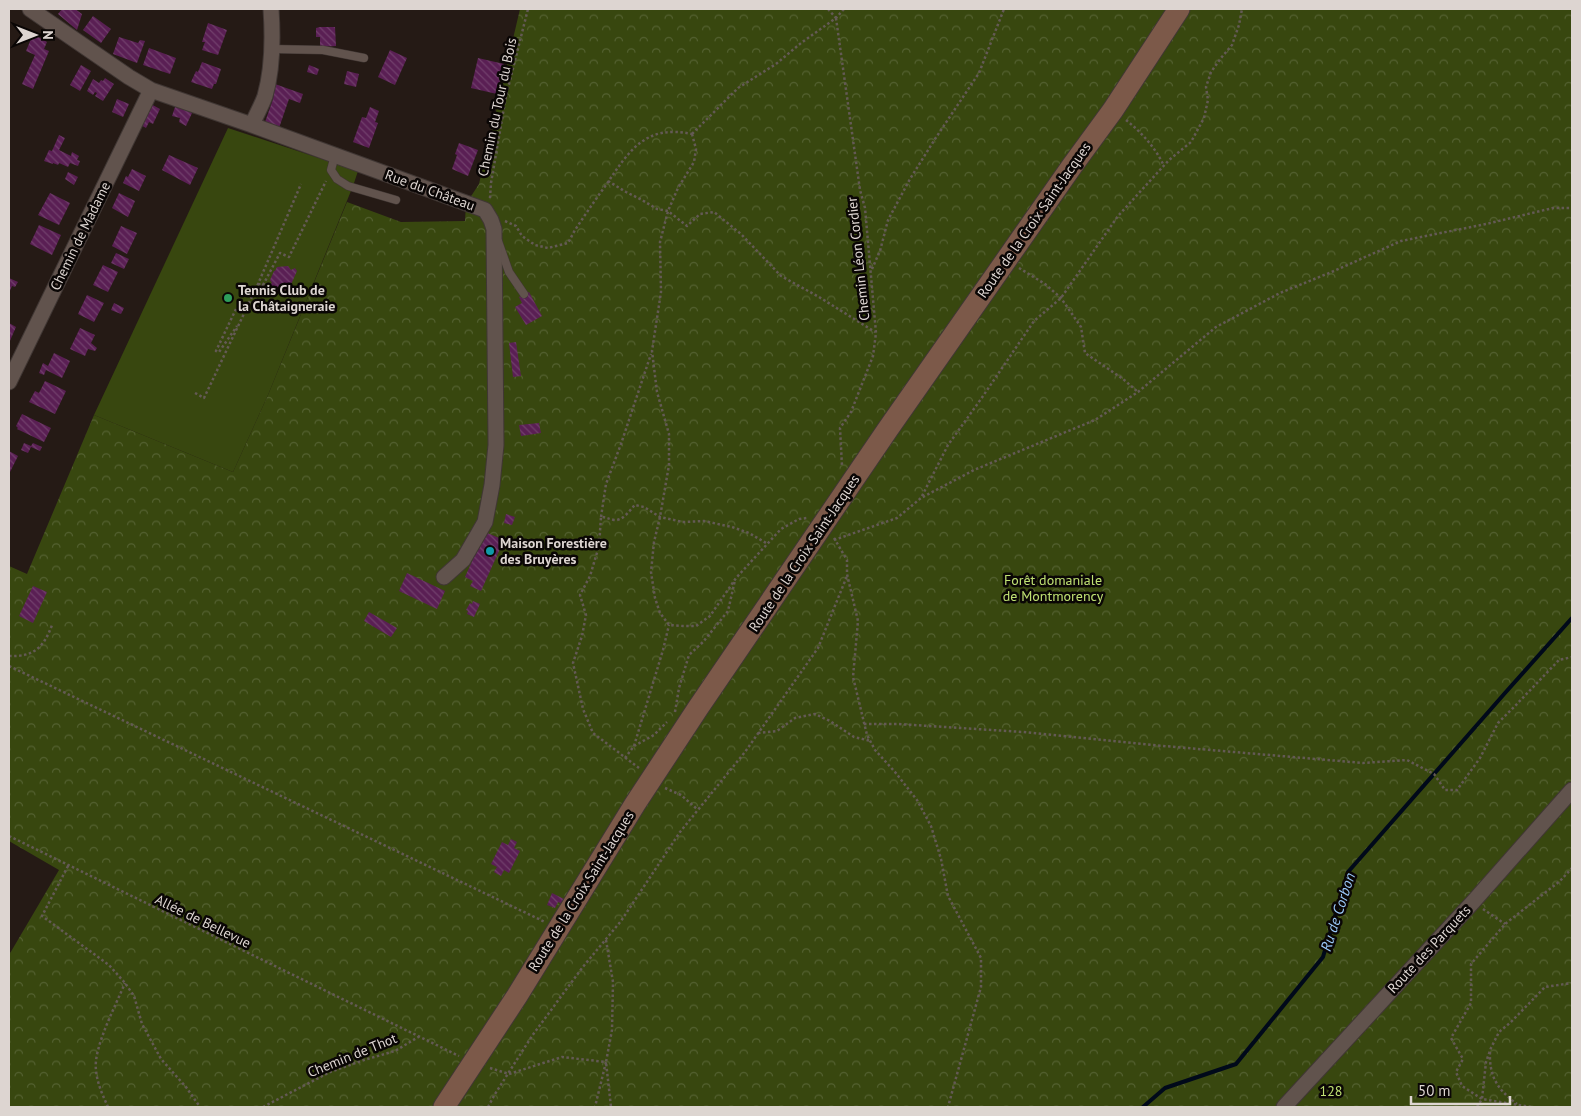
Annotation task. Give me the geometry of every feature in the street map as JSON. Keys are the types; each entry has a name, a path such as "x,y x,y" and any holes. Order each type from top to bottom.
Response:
{"street":[{"name":"Rue du Château","path":"30,9 128,77 151,90 484,210 491,220 499,225"},
{"path":"252,125 265,96 272,50 271,9"},
{"name":"Route de la Croix Saint-Jacques","path":"444,1107 517,996 652,778 830,531 844,492 1113,110 1179,9"},
{"name":"Chemin de Madame","path":"9,382 151,90"},
{"path":"444,577 462,560 485,522 492,485 496,445 499,225"},
{"name":"Route des Parquets","path":"1284,1107 1473,902 1572,790"}],"lane":[{"path":"272,50 323,50 364,58"},
{"path":"335,155 330,170 337,179 348,186 396,200"},
{"path":"499,225 509,272 524,294"}],"path":[{"name":"Chemin du Tour du Bois","path":"490,206 491,183 506,96 528,9"},
{"path":"828,9 836,18"},
{"path":"692,134 738,88 776,64 836,18 844,9"},
{"path":"871,270 880,251 888,220 930,147 980,73 1004,9"},
{"path":"921,498 948,445 1034,320 1061,298 1118,216 1164,166 1190,142 1204,118 1208,100 1206,87 1210,72 1232,45 1242,9"},
{"name":"Chemin Léon Cordier","path":"836,18 860,190 865,208 876,332 872,356 851,412 840,428 844,492"},
{"path":"1113,110 1141,132 1157,152 1164,166"},
{"path":"499,225 516,226 522,236 535,245 548,248 568,243 624,157 638,143 663,132 677,131 692,134"},
{"path":"692,134 696,149 694,162 678,188 668,211 660,242 661,292 652,351 606,484 599,546 590,576 580,595 586,615 582,636 573,663 583,709 593,733 668,790 681,795 697,809"},
{"path":"270,313 255,306 263,285 280,253 290,257 330,170"},
{"path":"608,181 657,210 668,211 687,226 700,214 714,212 742,234 781,276 876,332"},
{"path":"195,393 204,398 258,284 301,184"},
{"path":"830,531 897,518 921,498 974,470 1095,420 1138,392 1216,327 1280,293 1334,272 1401,240 1486,224 1553,208 1572,208"},
{"path":"1006,260 1044,284 1061,298 1081,327 1085,353 1123,379 1138,392"},
{"path":"258,284 263,285"},
{"path":"236,309 216,351 219,352 242,318"},
{"path":"625,758 634,746 664,650 668,624 660,613 650,572 669,465 669,434 657,392 652,351"},
{"path":"601,517 614,520 623,518 635,505 644,506 660,517 683,522 704,521 749,533 768,544"},
{"path":"668,624 696,626 710,616 736,578 781,529 799,518 815,516 830,531 847,560 847,574 858,621 854,677 864,724 875,750 917,800 931,826 941,858 948,896 981,958 981,987 948,1107"},
{"path":"488,1107 537,1029 582,968 621,921 680,832 745,752 818,648 847,574"},
{"path":"674,715 679,688 689,655 703,642 728,611 736,578"},
{"path":"9,656 33,653 47,638 52,625"},
{"path":"864,724 898,724 1022,732 1363,763 1407,760 1434,774 1445,790 1457,790 1480,758 1498,723 1559,660 1572,657"},
{"path":"9,666 558,928"},
{"path":"758,733 777,730 796,718 815,714 830,721 854,737 871,741"},
{"path":"634,746 654,735 668,722"},
{"name":"Allée de Bellevue","path":"9,836 473,1063"},
{"path":"68,866 42,916 109,965 125,983 134,996 142,1024 161,1059 186,1087 200,1107"},
{"path":"1531,1107 1482,1099 1462,1086 1456,1072 1463,1059 1451,1038 1471,1003 1471,964 1505,924 1560,882 1572,868"},
{"path":"1473,902 1505,924"},
{"path":"595,1107 612,1030 613,982 606,940"},
{"path":"108,1107 102,1094 96,1070 97,1048 125,983"},
{"path":"1477,1107 1482,1099 1486,1062 1490,1048 1499,1032 1545,987 1572,984"},
{"name":"Chemin de Thot","path":"263,1107 330,1072 395,1052 420,1036"},
{"path":"1490,1048 1490,1062 1494,1081 1505,1096 1518,1105"},
{"path":"509,1074 562,1057 606,1062"},
{"path":"606,1062 611,1107"}],"green space":[{"name":"Forêt domaniale de Montmorency","path":"520,9 1572,9 1572,1107 9,1107 9,955 59,870 9,841 9,566 27,574 94,415 233,472 268,395 347,202 401,222 465,221 466,204 479,184"},
{"name":"Tennis Club de la Châtaigneraie","path":"228,128 358,171 268,395 233,472 94,415"}],"building":[{"path":"62,9 75,9 82,14 77,30 58,14"},
{"path":"93,16 111,29 101,43 83,30"},
{"path":"208,23 227,30 218,55 202,50 205,42 202,42"},
{"path":"335,27 336,46 320,47 320,37 316,37 316,28"},
{"path":"33,34 47,42 44,49 49,51 33,89 22,84 35,55 26,51"},
{"path":"119,37 138,43 140,40 145,41 137,63 113,54"},
{"path":"149,48 176,58 170,74 143,65"},
{"path":"390,50 407,58 395,85 378,77"},
{"path":"478,58 504,64 497,94 471,88"},
{"path":"202,62 221,69 216,84 214,84 212,89 191,82"},
{"path":"81,65 91,71 80,91 70,85"},
{"path":"309,65 319,69 317,75 307,72"},
{"path":"347,71 359,74 356,87 344,84"},
{"path":"105,78 114,84 103,101 95,96 97,93 95,92 93,95 87,91 93,79 99,83"},
{"path":"275,84 303,94 300,103 289,99 279,128 265,122 273,99"},
{"path":"117,99 129,104 123,117 112,112"},
{"path":"149,103 160,109 153,124 149,122 146,128 139,124"},
{"path":"176,104 193,111 186,126 179,122 180,118 172,116"},
{"path":"370,107 379,111 375,122 378,123 369,148 353,142 362,117 366,118"},
{"path":"59,135 65,138 59,150 71,156 72,152 79,156 77,160 80,161 78,166 70,163 68,167 59,163 58,165 44,161 49,150 52,151"},
{"path":"459,143 478,150 468,176 452,169"},
{"path":"169,155 198,168 190,185 162,170"},
{"path":"132,169 146,176 139,191 123,183"},
{"path":"68,172 78,177 74,185 65,179"},
{"path":"50,193 70,203 59,225 38,215"},
{"path":"119,193 135,201 128,217 112,208"},
{"path":"39,225 61,235 52,255 30,244"},
{"path":"121,226 137,233 127,254 112,246"},
{"path":"116,253 129,259 124,269 111,263"},
{"path":"103,265 118,272 108,292 93,285"},
{"path":"288,266 291,270 295,268 297,271 289,289 285,290 285,293 271,293 266,287 272,283 270,280 274,271 277,267"},
{"path":"9,278 18,282 15,287 12,286 9,293"},
{"path":"529,292 542,316 526,325 515,307 522,303 519,297"},
{"path":"87,295 104,303 94,322 78,314"},
{"path":"114,303 124,308 121,314 111,310"},
{"path":"9,323 16,327 9,343"},
{"path":"80,328 95,335 91,343 97,348 95,351 88,349 85,356 70,349"},
{"path":"516,342 521,376 513,377 509,343"},
{"path":"54,353 70,361 62,378 46,370 44,375 39,373 43,363 48,366"},
{"path":"45,381 66,391 55,414 29,402 35,391 39,393"},
{"path":"22,414 51,428 44,442 17,429 16,426"},
{"path":"539,423 541,433 521,436 519,425"},
{"path":"24,443 31,446 33,443 42,447 40,451 31,447 28,453 21,450"},
{"path":"9,451 18,456 9,474"},
{"path":"506,514 515,517 512,525 504,523"},
{"name":"Maison Forestière des Bruyères","path":"485,532 504,540 481,591 470,586 473,581 465,577 473,559 472,554"},
{"path":"407,573 445,591 437,609 399,591"},
{"path":"33,586 47,592 33,623 19,616"},
{"path":"473,601 480,604 474,617 467,614 468,611 466,610"},
{"path":"369,612 397,628 391,637 364,621"},
{"path":"511,839 517,842 514,848 520,851 509,873 504,870 501,876 494,872 497,867 491,864 502,842 508,845"},
{"path":"552,893 564,899 562,904 558,902 555,908 547,905"}],"waterway":[{"name":"Ru de Corbon","path":"1143,1107 1165,1088 1236,1064 1323,957 1348,872 1572,618"}],"place":[{"name":"Tennis Club de la Châtaigneraie","path":"228,298"},
{"name":"Maison Forestière des Bruyères","path":"490,551"}],"park label":[{"name":"128","path":"1331,1091"}]}
